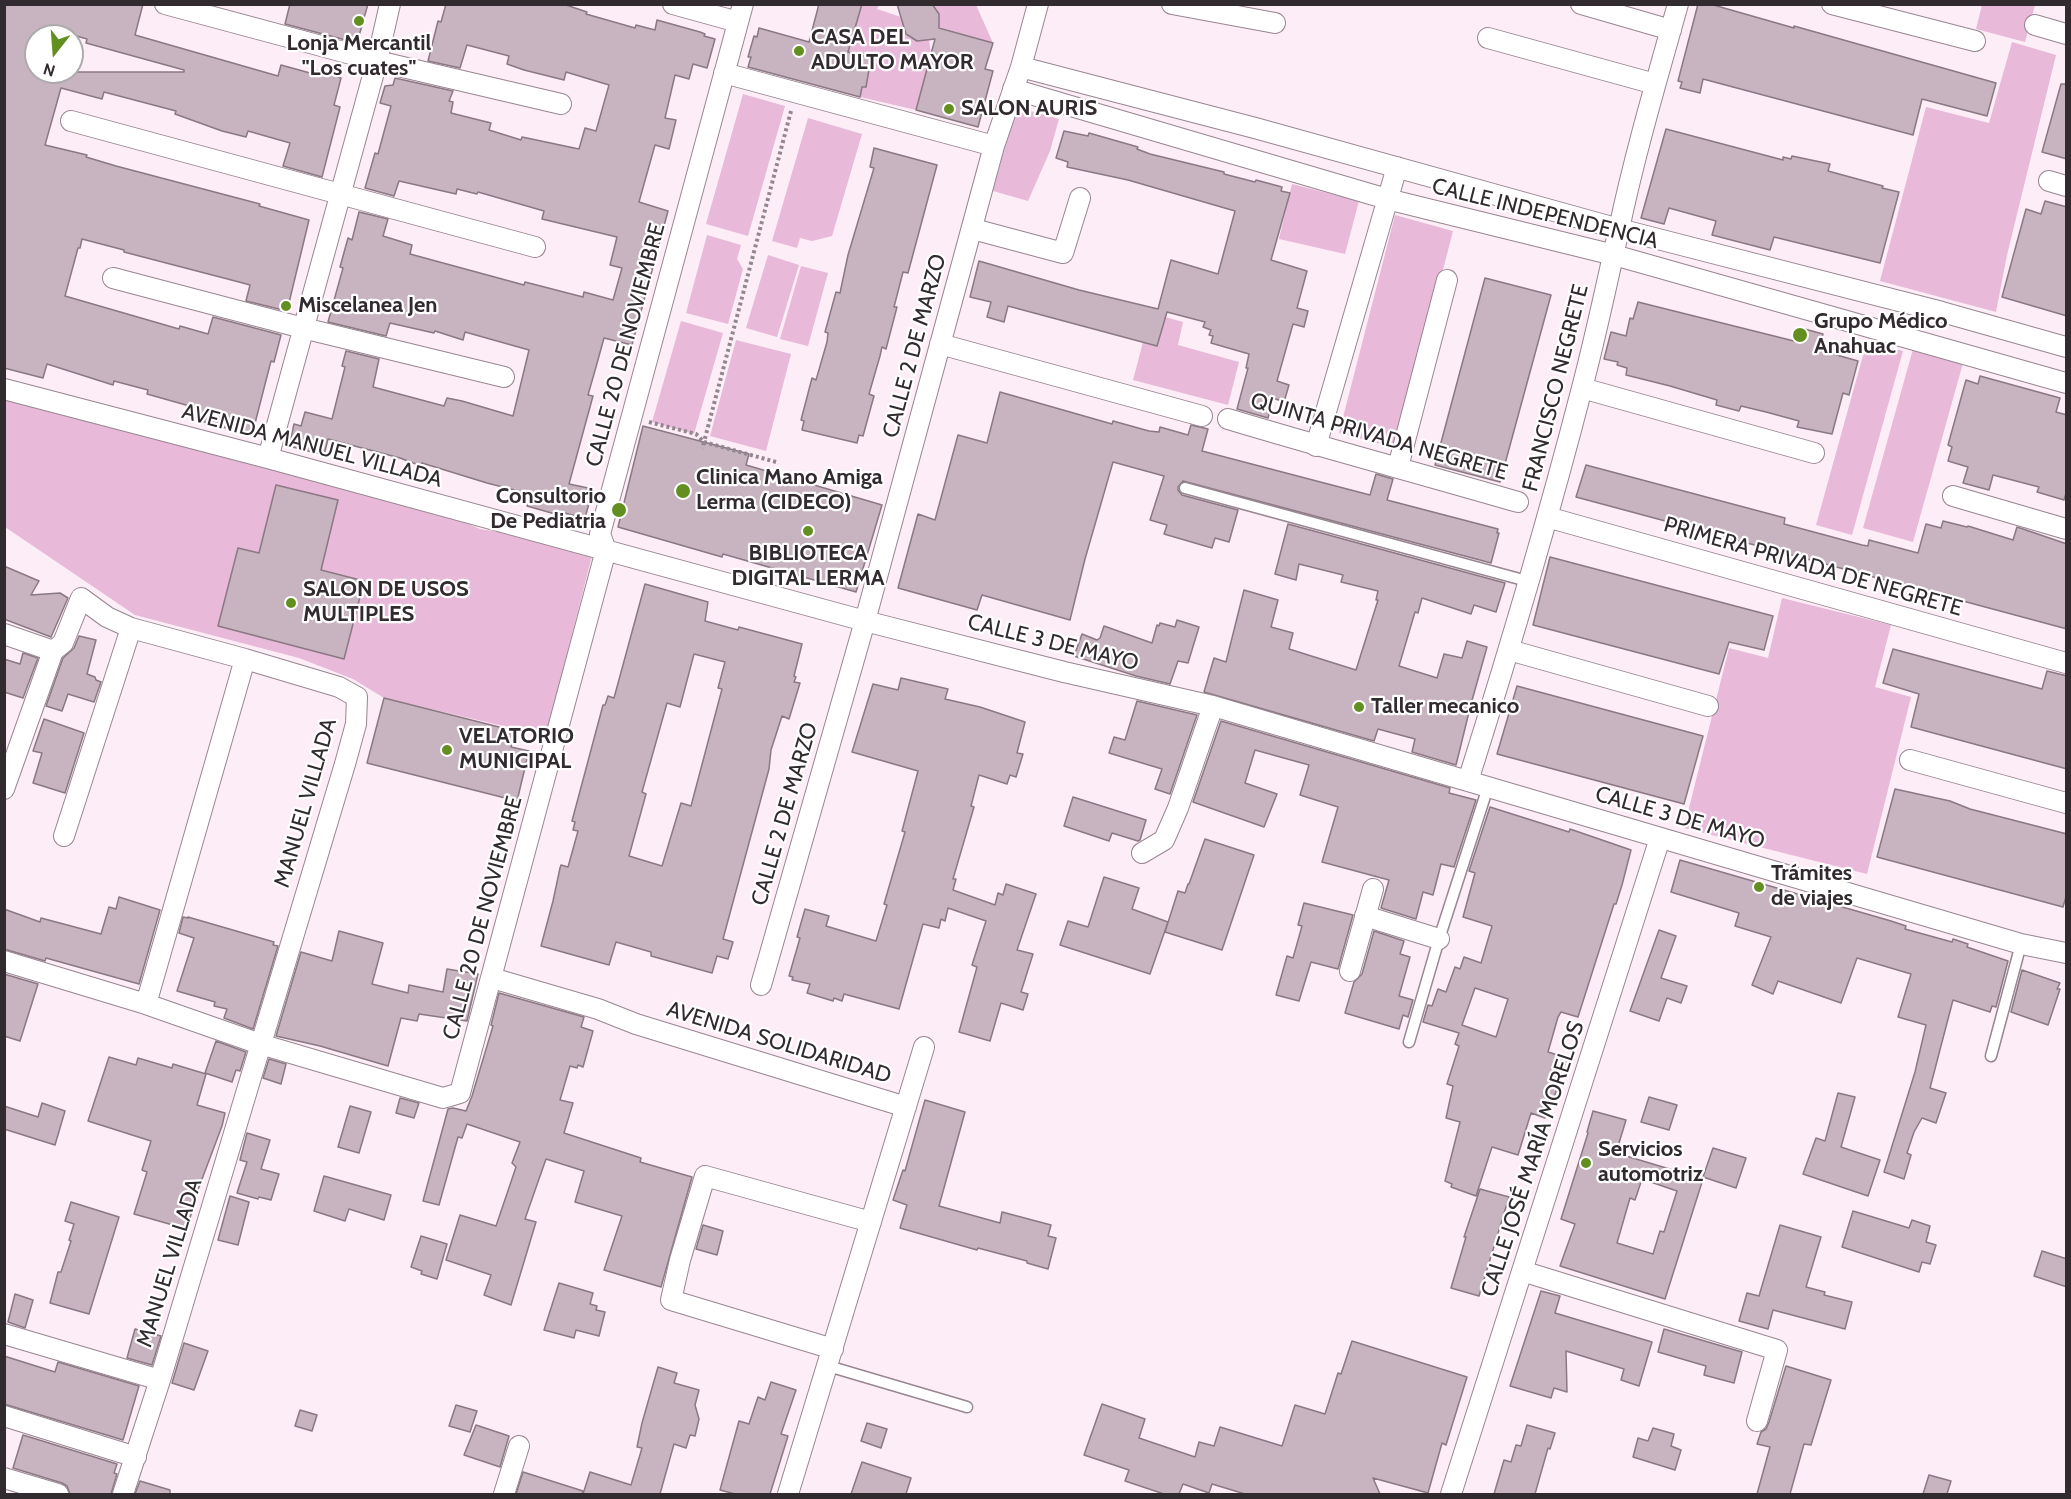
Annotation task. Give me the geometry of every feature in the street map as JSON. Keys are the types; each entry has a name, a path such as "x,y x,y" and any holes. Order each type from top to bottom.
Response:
{"street":[{"path":"165,4 377,61 561,104"},
{"path":"268,458 377,61 390,4"},
{"path":"673,4 740,13"},
{"path":"1172,4 1275,23"},
{"name":"FRANCISCO NEGRETE","path":"1468,781 1509,650 1582,388 1614,255 1618,229 1678,4"},
{"path":"1832,4 1975,41"},
{"path":"1582,5 1671,30"},
{"name":"CALLE 20 DE NOVIEMBRE","path":"260,1044 442,1098 460,1093 606,550 600,534 630,417 740,13"},
{"name":"CALLE 2 DE MARZO","path":"761,985 865,621 994,146 1021,67 1034,16"},
{"path":"2035,25 2067,34"},
{"path":"1488,38 1655,84"},
{"name":"CALLE INDEPENDENCIA","path":"1021,67 1255,128 1618,229 1942,312 2067,347"},
{"path":"724,73 994,146"},
{"name":"CALLE INDEPENDENCIA","path":"1013,89 1387,199 1614,255 2067,383"},
{"path":"71,121 535,247"},
{"path":"1248,157 1255,128"},
{"path":"1316,446 1397,167"},
{"path":"973,229 1063,253 1080,198"},
{"path":"113,278 303,328 504,377"},
{"path":"1398,467 1447,280"},
{"path":"1932,345 1942,312"},
{"path":"940,344 1202,417"},
{"path":"1582,388 1814,453"},
{"name":"AVENIDA MANUEL VILLADA","path":"4,389 606,550"},
{"name":"QUINTA PRIVADA NEGRETE","path":"1228,419 1518,502"},
{"path":"1953,496 2067,529"},
{"name":"PRIMERA PRIVADA DE NEGRETE","path":"1547,517 2067,663"},
{"name":"CALLE 3 DE MAYO","path":"606,550 865,621 1064,672 1213,705 2021,944 2067,953"},
{"path":"4,789 53,651 63,643 81,598 130,628 245,659 146,1004"},
{"path":"64,836 130,628"},
{"path":"4,634 53,651"},
{"path":"1509,650 1708,706"},
{"name":"MANUEL VILLADA","path":"123,1494 160,1380 356,724 357,698 339,687 245,659"},
{"path":"1142,853 1164,840 1178,808 1213,705"},
{"path":"1910,760 2067,804"},
{"name":"CALLE JOSÉ MARÍA MORELOS","path":"1451,1494 1660,837"},
{"path":"1350,971 1373,889"},
{"path":"1365,916 1439,939"},
{"path":"4,961 146,1004 260,1044"},
{"name":"AVENIDA SOLIDARIDAD","path":"492,978 598,1009 636,1024 906,1107 788,1494"},
{"path":"906,1107 924,1047"},
{"path":"830,1357 671,1300 680,1260 705,1176 871,1222"},
{"path":"1522,1271 1777,1350 1757,1421"},
{"path":"4,1334 160,1380"},
{"path":"4,1416 136,1457"},
{"path":"504,1494 519,1446"},
{"path":"4,1478 58,1494"}],"lane":[{"path":"1185,488 1527,581"},
{"path":"1409,1042 1439,939 1488,787"},
{"path":"1991,1056 2021,944"},
{"path":"830,1357 967,1407"}],"path":[{"path":"702,448 796,93"},
{"path":"630,417 696,434 705,442 776,462"}],"shaded area":[{"path":"862,5 879,5 877,9 901,17 909,36 916,40 929,40 931,54 916,110 860,97 862,87 866,87 866,74 869,74 871,58 848,52"},
{"path":"932,5 976,5 993,43 939,27"},
{"path":"1982,5 2035,5 2025,42 1976,29"},
{"path":"2012,42 2056,55 2007,255 1996,312 1880,281 1926,107 1989,123"},
{"path":"743,94 785,106 748,236 706,224"},
{"path":"1016,107 1059,119 1050,151 1028,201 993,191"},
{"path":"808,118 862,134 832,236 812,241 800,238 797,248 772,241"},
{"path":"1292,184 1359,201 1345,254 1279,239"},
{"path":"1395,215 1453,231 1397,448 1339,433"},
{"path":"707,235 741,245 737,259 743,269 728,324 686,313"},
{"path":"768,255 799,265 777,337 746,328"},
{"path":"801,266 828,273 808,346 780,339"},
{"path":"1165,317 1183,322 1178,345 1239,362 1228,405 1133,380 1143,342 1157,346"},
{"path":"681,321 723,333 694,434 652,422"},
{"path":"736,340 791,354 766,451 710,436"},
{"path":"1867,341 1903,351 1852,535 1816,525"},
{"path":"1913,349 1963,363 1913,542 1863,528"},
{"path":"4,399 178,442 456,518 480,529 524,536 593,552 546,736 384,698 353,679 299,658 135,615 5,527"},
{"path":"1782,598 1891,625 1875,687 1911,697 1867,874 1684,828 1729,648 1768,658"}],"building":[{"path":"4,4 143,4 135,35 278,76 281,65 310,73 311,69 341,78 334,105 340,107 322,177 283,166 290,143 248,131 246,137 222,131 175,114 176,111 104,92 102,99 61,88 45,145 260,204 259,206 309,220 287,311 246,301 250,285 82,239 65,296 179,329 180,326 208,334 213,317 281,335 274,362 271,361 252,435 190,418 193,407 147,394 148,390 114,381 113,385 47,364 43,378 4,368"},
{"path":"290,4 368,4 357,43 285,24"},
{"path":"446,4 563,4 587,12 586,14 635,28 636,25 655,30 657,20 700,32 705,34 704,36 715,39 707,68 693,64 689,79 675,75 665,118 676,120 669,149 655,145 639,202 668,211 632,345 604,338 588,395 593,396 569,484 593,489 585,518 556,511 555,514 527,506 530,494 328,439 324,455 289,446 294,424 301,426 305,412 332,419 345,367 342,366 346,351 379,359 373,387 444,406 447,398 462,401 513,416 529,350 465,332 463,340 435,331 434,333 390,323 386,336 328,322 343,268 340,267 348,238 352,240 359,212 388,219 383,236 412,245 410,254 524,285 525,282 583,297 584,292 613,300 622,268 610,265 617,237 542,219 544,211 478,192 477,194 457,189 456,194 399,181 394,196 365,188 375,153 378,154 391,106 380,103 385,86 393,85 395,78 453,91 449,101 453,102 451,113 491,123 489,130 521,140 522,137 579,149 585,128 596,131 609,85 566,72 564,80 524,70 507,64 509,56 467,45 460,68 428,61 438,21 441,22"},
{"name":"CASA DEL ADULTO MAYOR","path":"819,4 862,4 848,52 871,58 866,87 862,87 860,97 748,67 751,57 748,57 754,36 757,37 759,28 809,42"},
{"path":"897,4 932,4 939,14 939,28 993,43 985,69 993,71 978,127 916,110 935,39 917,41 906,34"},
{"path":"1698,4 1710,4 1794,28 1794,26 1996,83 1987,116 1922,99 1913,135 1703,79 1700,93 1680,88 1682,82 1678,81"},
{"path":"2061,84 2067,84 2067,159 2042,152"},
{"path":"1666,129 1783,160 1783,157 1791,159 1792,156 1830,164 1828,171 1899,192 1880,263 1774,237 1770,250 1712,235 1716,221 1669,208 1664,224 1641,218"},
{"path":"1064,131 1088,136 1089,133 1138,147 1137,149 1150,154 1282,187 1281,191 1290,193 1271,260 1307,271 1297,308 1308,311 1304,327 1293,324 1277,381 1289,385 1284,402 1273,398 1268,418 1237,409 1248,368 1246,368 1249,354 1211,343 1213,336 1209,335 1211,330 1203,327 1205,322 1167,312 1157,346 1008,306 1004,322 987,317 991,302 970,297 979,261 1079,290 1158,309 1171,260 1218,274 1235,211 1128,180 1067,167 1068,162 1056,158"},
{"path":"874,148 937,165 908,273 903,272 886,349 882,347 869,394 874,396 863,436 859,435 857,443 802,430 804,421 801,420 812,378 816,380 827,342 828,333 825,332 836,292 840,293 848,255 874,168 870,167"},
{"path":"2045,201 2067,207 2067,316 2002,297 2026,209 2041,214"},
{"path":"1485,278 1551,295 1500,482 1435,465"},
{"path":"1638,302 1798,342 1801,328 1823,334 1819,350 1858,361 1849,395 1843,393 1832,434 1797,427 1799,421 1766,412 1741,406 1739,411 1716,405 1717,400 1626,375 1627,368 1617,365 1618,362 1604,359 1611,332 1626,336 1630,318 1633,319"},
{"path":"1980,376 2060,398 2056,412 2067,415 2067,490 2064,500 2037,492 2039,487 1993,475 1989,490 1963,483 1968,467 1948,461 1952,447 1948,445 1966,380 1978,384"},
{"path":"1000,392 1112,424 1113,421 1149,431 1159,432 1160,427 1188,435 1191,425 1208,429 1202,451 1370,495 1376,474 1393,479 1387,500 1498,529 1491,563 1183,481 1178,487 1182,495 1238,510 1229,542 1215,538 1212,548 1164,534 1167,525 1150,520 1164,476 1113,462 1070,620 982,595 977,610 898,588 918,514 935,520 958,435 987,443"},
{"path":"643,426 749,454 746,465 882,505 856,592 618,527"},
{"path":"1586,465 1785,518 1784,524 1868,546 1869,540 1918,553 1926,524 1941,528 1943,521 2013,540 2017,527 2026,530 2067,544 2067,629 1576,497"},
{"name":"SALON DE USOS MULTIPLES","path":"276,485 338,500 321,570 364,581 344,659 218,626 238,548 259,553"},
{"path":"1288,524 1505,583 1496,612 1474,605 1471,614 1422,598 1418,613 1415,612 1399,666 1437,678 1444,654 1462,658 1467,641 1487,647 1456,765 1412,752 1415,739 1378,729 1374,741 1204,692 1214,658 1226,662 1244,590 1278,600 1271,627 1293,633 1289,649 1356,670 1378,600 1376,600 1378,591 1341,582 1343,575 1299,564 1296,580 1275,574"},
{"path":"1550,557 1773,616 1764,650 1729,642 1719,674 1533,625"},
{"path":"4,566 39,581 31,595 60,593 68,598 51,637 4,619"},
{"path":"645,584 708,602 705,621 738,630 739,627 802,644 794,676 796,677 794,682 800,683 789,719 782,716 771,750 769,769 723,939 733,942 728,959 717,956 712,973 651,956 651,952 616,942 609,965 541,946 560,868 561,865 568,867 578,831 573,830 575,822 572,821 603,705 608,696 614,698","holes":["694,654 725,662 718,688 722,689 691,806 681,803 662,866 629,856 646,794 642,792 667,703 680,707"]},
{"path":"1177,620 1199,627 1188,663 1178,661 1170,684 1136,676 1074,656 1082,634 1097,640 1104,626 1152,643 1157,625 1159,626 1160,623 1175,627"},
{"path":"79,636 96,640 87,674 101,682 94,702 68,694 62,711 46,706 63,658 74,648"},
{"path":"1893,649 2042,689 2047,671 2067,676 2067,769 1911,727 1919,694 1883,683"},
{"path":"23,653 38,658 23,698 4,692 4,659 20,664"},
{"path":"901,678 948,689 945,699 980,707 1025,722 1017,753 1023,754 1016,777 1010,775 1007,784 979,775 971,806 974,807 953,879 956,879 953,890 995,905 998,893 1003,895 1006,884 1036,894 1017,950 1033,954 1021,992 1028,994 1023,1010 1001,1003 990,1041 959,1032 977,967 972,965 986,921 948,908 945,921 941,919 939,928 923,924 899,1009 844,994 842,1001 834,998 833,1001 807,993 810,984 792,980 793,977 789,976 800,938 797,937 805,909 829,916 826,926 876,941 887,905 884,904 905,832 902,831 918,771 852,752 873,684 898,690"},
{"path":"1517,686 1703,736 1684,804 1497,754"},
{"name":"VELATORIO MUNICIPAL","path":"384,698 515,731 511,747 529,751 517,801 367,763"},
{"path":"1137,701 1197,715 1170,794 1155,789 1162,769 1109,753 1114,737 1125,740"},
{"path":"44,719 84,733 65,793 33,783 42,753 33,751"},
{"path":"1221,721 1450,788 1449,793 1476,800 1454,867 1441,864 1433,895 1423,892 1416,919 1381,908 1389,880 1322,862 1338,807 1300,795 1309,765 1255,750 1245,783 1277,794 1264,827 1193,802"},
{"path":"1895,789 1950,801 1970,809 2067,834 2067,893 2063,907 1877,857"},
{"path":"1073,797 1146,820 1140,840 1112,833 1109,841 1064,826"},
{"path":"1490,807 1569,832 1570,829 1631,850 1616,904 1614,904 1578,1017 1561,1012 1558,1017 1548,1052 1567,1058 1548,1116 1545,1118 1531,1113 1518,1155 1492,1147 1476,1196 1451,1187 1452,1184 1445,1181 1460,1122 1446,1118 1453,1086 1447,1084 1459,1046 1455,1044 1459,1033 1423,1022 1428,1005 1432,1006 1438,989 1446,992 1455,967 1460,969 1464,957 1481,963 1492,926 1463,917 1475,873 1469,871","holes":["1475,988 1508,999 1496,1037 1462,1025"]},
{"path":"1205,839 1254,855 1222,950 1165,932 1178,891 1185,893"},
{"path":"1680,860 1891,921 1906,926 1905,929 1952,942 1953,939 1968,944 1967,947 2008,961 1996,1007 1992,1006 1990,1012 1953,1000 1930,1088 1946,1093 1936,1123 1922,1118 1914,1132 1907,1153 1911,1155 1904,1179 1884,1172 1915,1072 1926,1025 1898,1017 1911,974 1857,958 1841,1003 1778,981 1773,994 1752,985 1771,937 1735,926 1739,913 1671,892"},
{"path":"1104,877 1139,888 1132,909 1168,922 1150,974 1060,945 1068,921 1088,927"},
{"path":"119,897 160,910 139,984 46,958 45,961 4,949 4,909 40,922 41,918 101,934 109,907 116,909"},
{"path":"1304,903 1353,915 1338,969 1311,962 1299,1001 1276,995 1287,956 1293,958 1302,926 1298,925"},
{"path":"183,917 274,942 273,945 278,946 253,1029 224,1018 227,1009 214,1006 215,1002 177,991 194,938 179,933"},
{"path":"1659,930 1676,936 1661,978 1687,986 1681,1003 1667,998 1659,1021 1630,1011"},
{"path":"339,931 383,943 372,984 408,993 409,985 443,992 447,969 478,974 467,1021 419,1014 417,1021 401,1018 388,1066 276,1036 301,952 332,961"},
{"path":"1374,931 1404,941 1400,954 1410,957 1399,996 1413,1000 1408,1017 1403,1015 1399,1029 1345,1013 1354,982 1362,974"},
{"path":"2022,970 2060,983 2048,1025 2011,1012"},
{"path":"4,974 38,984 20,1041 4,1036"},
{"path":"499,993 584,1017 581,1027 593,1031 583,1067 570,1066 560,1100 573,1103 564,1133 641,1158 640,1162 692,1177 661,1287 604,1270 622,1216 575,1202 584,1171 546,1159 525,1219 536,1222 511,1305 484,1295 491,1275 446,1260 460,1215 496,1226 516,1167 512,1163 520,1142 467,1124 462,1138 458,1137 439,1205 423,1201 448,1109 466,1111 472,1096 493,1026 491,1025"},
{"path":"216,1041 246,1052 240,1071 236,1070 232,1082 205,1073"},
{"path":"109,1057 136,1065 138,1058 172,1068 173,1064 206,1074 197,1105 225,1113 190,1211 192,1211 187,1229 134,1214 147,1172 142,1170 151,1141 88,1121"},
{"path":"269,1059 286,1064 281,1084 263,1078"},
{"path":"1838,1093 1855,1097 1841,1147 1880,1160 1868,1196 1803,1174 1816,1138 1825,1141"},
{"path":"1649,1097 1677,1105 1669,1130 1641,1122"},
{"path":"400,1098 419,1103 414,1118 396,1113"},
{"path":"925,1100 965,1112 939,1206 1000,1223 1002,1212 1051,1225 1048,1236 1056,1238 1048,1269 1027,1263 1027,1261 978,1248 977,1250 900,1228 907,1205 893,1200 903,1170 905,1171"},
{"path":"42,1103 65,1111 55,1145 4,1129 4,1106 38,1117"},
{"path":"350,1106 371,1112 359,1153 338,1147"},
{"path":"1593,1111 1626,1120 1616,1153 1703,1179 1665,1299 1560,1266 1575,1224 1561,1219","holes":["1642,1179 1677,1191 1664,1232 1660,1231 1653,1254 1617,1243 1630,1198 1635,1200"]},
{"path":"247,1133 270,1140 261,1169 279,1174 271,1200 237,1193 247,1162 240,1160"},
{"path":"1713,1148 1746,1158 1736,1188 1703,1177"},
{"path":"324,1176 391,1195 384,1220 349,1209 345,1221 314,1211"},
{"path":"1480,1189 1509,1197 1479,1296 1451,1288 1466,1237 1464,1237"},
{"path":"230,1196 249,1202 238,1245 218,1240"},
{"path":"71,1202 119,1217 89,1314 50,1303 58,1272 61,1272 71,1241 69,1240 74,1224 65,1221"},
{"path":"1853,1211 1909,1228 1912,1220 1930,1226 1926,1242 1936,1245 1930,1264 1922,1262 1919,1272 1842,1247"},
{"path":"703,1225 723,1231 717,1255 696,1249"},
{"path":"1780,1225 1821,1237 1806,1287 1825,1292 1824,1295 1852,1302 1845,1329 1773,1310 1768,1329 1739,1321 1747,1293 1759,1296"},
{"path":"421,1236 447,1244 437,1279 421,1274 422,1271 411,1267"},
{"path":"2042,1251 2067,1259 2067,1287 2034,1276"},
{"path":"559,1283 593,1293 590,1304 597,1306 596,1310 605,1312 599,1336 576,1330 574,1338 544,1330"},
{"path":"1541,1291 1560,1296 1555,1313 1652,1342 1639,1386 1621,1380 1624,1369 1566,1351 1567,1392 1554,1388 1551,1398 1510,1386"},
{"path":"15,1294 33,1300 25,1328 8,1322"},
{"path":"135,1329 161,1336 152,1365 127,1358"},
{"path":"1664,1329 1742,1352 1734,1383 1704,1375 1706,1366 1658,1352"},
{"path":"1352,1341 1467,1377 1446,1445 1442,1443 1428,1493 1373,1478 1380,1494 1245,1494 1212,1484 1209,1493 1183,1484 1179,1494 1164,1494 1125,1481 1129,1470 1084,1455 1102,1404 1145,1419 1139,1438 1195,1457 1199,1442 1214,1446 1220,1427 1282,1446 1295,1405 1325,1414 1338,1373 1341,1374"},
{"path":"184,1343 208,1351 194,1390 172,1383"},
{"path":"4,1356 55,1372 58,1362 139,1386 123,1440 4,1404"},
{"path":"1786,1366 1831,1380 1811,1445 1804,1444 1790,1494 1757,1494 1770,1447 1757,1444 1761,1432 1766,1429 1769,1422"},
{"path":"658,1367 677,1373 674,1383 699,1390 695,1405 699,1419 695,1436 690,1435 686,1448 674,1444 660,1494 583,1494 590,1472 631,1485 642,1448 637,1447 642,1423"},
{"path":"771,1382 796,1390 781,1434 788,1436 770,1494 735,1494 720,1490 739,1421 749,1424 758,1397 765,1400"},
{"path":"456,1405 477,1411 470,1432 449,1426"},
{"path":"300,1410 317,1415 312,1431 295,1426"},
{"path":"867,1423 887,1429 881,1448 861,1441"},
{"path":"476,1425 509,1436 500,1467 464,1455"},
{"path":"1527,1425 1555,1433 1550,1449 1548,1448 1535,1494 1494,1494 1504,1460 1511,1462 1516,1445 1521,1446"},
{"path":"1653,1428 1674,1434 1671,1446 1681,1450 1675,1470 1633,1457 1638,1438 1648,1441"},
{"path":"23,1435 117,1464 114,1473 117,1474 111,1494 70,1494 67,1486 62,1483 13,1468"},
{"path":"862,1462 911,1478 906,1494 851,1494"},
{"path":"523,1472 583,1491 582,1494 516,1494"},
{"path":"1929,1475 1951,1481 1947,1494 1923,1494"},
{"path":"140,1481 170,1490 170,1494 135,1494"}],"place":[{"name":"Lonja Mercantil \"Los cuates\"","path":"359,21"},
{"name":"CASA DEL ADULTO MAYOR","path":"799,51"},
{"name":"SALON AURIS","path":"949,109"},
{"name":"Miscelanea Jen","path":"286,306"},
{"name":"Grupo Médico Anahuac","path":"1800,335"},
{"name":"Clinica Mano Amiga Lerma (CIDECO)","path":"683,491"},
{"name":"Consultorio De Pediatria","path":"619,510"},
{"name":"BIBLIOTECA DIGITAL LERMA","path":"808,531"},
{"name":"SALON DE USOS MULTIPLES","path":"291,603"},
{"name":"Taller mecanico","path":"1359,707"},
{"name":"VELATORIO MUNICIPAL","path":"447,750"},
{"name":"Trámites de viajes","path":"1759,887"},
{"name":"Servicios automotriz","path":"1586,1163"}]}
